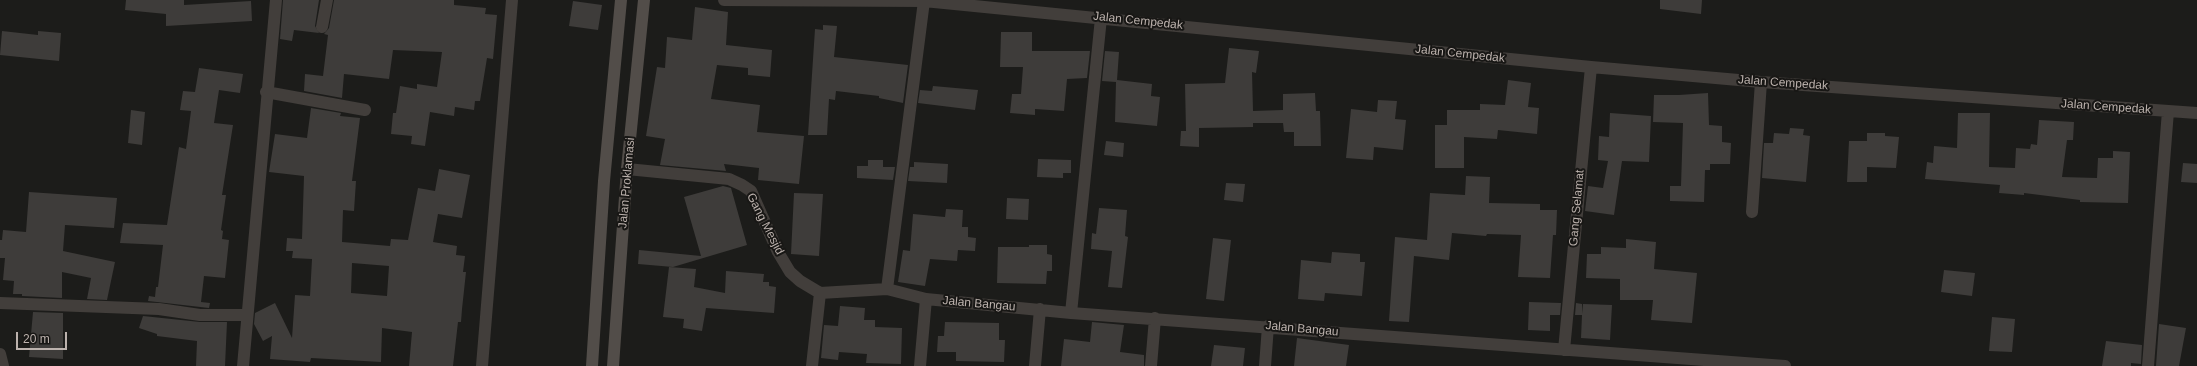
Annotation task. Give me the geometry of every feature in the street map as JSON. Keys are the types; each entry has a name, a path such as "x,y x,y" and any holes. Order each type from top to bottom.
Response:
{"street":[{"path":"243,366 266,92 276,0"},
{"path":"322,27 327,0"},
{"path":"482,366 512,0"},
{"name":"Jalan Proklamasi","path":"592,366 604,181 622,0"},
{"name":"Jalan Proklamasi","path":"613,366 627,169 644,0"},
{"name":"Jalan Cempedak","path":"724,0 924,1 1591,67 1761,82 2197,113"},
{"path":"887,288 924,1"},
{"path":"1071,313 1101,18"},
{"name":"Gang Selamat","path":"1564,350 1591,67"},
{"path":"1752,212 1761,82"},
{"path":"266,92 365,110"},
{"path":"2148,366 2168,111"},
{"name":"Gang Mesjid","path":"627,169 729,180 742,184 751,191 778,252 790,272 800,281 820,293"},
{"name":"Jalan Bangau","path":"820,293 887,288 926,299 1071,313 1268,326 1785,366"},
{"path":"812,366 820,293"},
{"path":"920,366 926,299"},
{"path":"0,303 159,309 200,315 247,315"},
{"path":"1035,366 1040,309"},
{"path":"1150,366 1154,318"},
{"path":"1265,366 1268,326"},
{"path":"0,354 3,366"}],"building":[{"path":"126,0 184,0 184,5 251,1 252,21 166,26 166,14 125,10"},
{"path":"283,0 319,0 315,26 319,33 294,30 292,41 280,39"},
{"path":"334,0 454,0 454,5 486,8 485,14 497,15 493,59 487,58 480,101 475,101 474,110 455,107 454,116 430,112 425,146 411,144 412,136 391,134 393,113 396,113 400,86 417,89 417,84 437,87 442,52 393,50 389,79 344,74 342,98 304,91 305,74 323,76 328,35 324,34 329,28"},
{"path":"1660,0 1702,0 1701,14 1660,9"},
{"path":"573,1 602,5 598,30 569,26"},
{"path":"695,7 728,12 726,45 772,50 770,77 748,75 748,68 717,65 711,99 760,105 757,132 804,136 799,184 758,180 759,168 724,164 726,171 660,165 665,139 646,136 657,67 665,68 667,37 692,40"},
{"path":"823,25 837,26 834,57 908,65 903,103 879,98 879,96 836,91 835,100 829,99 827,135 808,135 815,29 823,30"},
{"path":"2,31 38,35 38,31 61,33 59,61 0,55"},
{"path":"1001,32 1032,32 1032,51 1090,51 1087,78 1067,79 1064,111 1035,109 1035,115 1010,113 1012,94 1021,94 1023,67 1000,67"},
{"path":"1229,48 1259,51 1256,73 1252,72 1253,111 1283,110 1283,94 1315,93 1316,111 1320,111 1321,146 1294,146 1294,132 1284,132 1283,123 1253,123 1253,127 1199,128 1199,147 1180,146 1181,131 1186,131 1185,84 1225,83"},
{"path":"1105,51 1119,52 1117,80 1152,84 1151,96 1160,97 1157,126 1115,122 1116,82 1102,81"},
{"path":"199,68 243,74 240,93 219,90 214,123 233,125 222,195 226,195 221,230 223,231 222,239 229,240 225,278 204,276 201,302 210,303 209,308 148,301 149,296 155,297 156,287 158,287 163,245 120,243 123,223 167,225 179,147 186,149 191,111 180,110 183,91 195,92"},
{"path":"1508,80 1531,83 1528,107 1539,108 1537,134 1498,130 1497,139 1464,137 1464,168 1435,168 1435,125 1447,125 1447,110 1480,110 1480,104 1505,105"},
{"path":"933,86 978,90 975,110 918,103 920,90 932,91"},
{"path":"1708,93 1709,125 1722,126 1722,142 1731,143 1730,164 1710,164 1710,170 1705,170 1704,202 1670,201 1670,186 1681,186 1683,123 1653,122 1654,95"},
{"path":"1378,100 1397,101 1395,119 1406,120 1403,150 1374,147 1373,160 1346,158 1351,109 1377,112"},
{"path":"311,108 341,113 340,116 360,118 352,181 356,181 354,211 343,210 342,242 390,246 391,239 408,240 418,188 435,191 439,169 470,175 462,218 438,214 433,242 457,246 456,255 465,256 463,272 466,272 461,322 458,322 453,366 409,366 412,332 382,328 381,362 311,358 310,362 270,359 272,336 263,341 254,324 255,313 275,303 292,338 295,295 310,296 312,259 292,258 293,251 286,251 287,238 302,239 304,176 269,172 275,134 307,138","holes":["352,263 389,266 387,296 351,293"]},
{"path":"131,110 145,112 142,145 128,143"},
{"path":"1610,113 1651,116 1649,162 1622,161 1614,215 1585,211 1588,186 1603,188 1608,161 1598,160 1599,136 1609,137"},
{"path":"1958,113 1990,113 1989,167 2015,168 2016,148 2030,149 2031,144 2037,145 2039,120 2074,122 2073,140 2067,140 2062,177 2097,178 2098,158 2113,158 2113,151 2130,152 2128,203 2080,202 2080,200 2024,193 2024,195 1999,193 2000,185 1925,179 1927,162 1933,163 1934,146 1957,148"},
{"path":"1790,128 1804,129 1803,135 1810,136 1806,182 1762,178 1764,143 1773,143 1774,133 1789,134"},
{"path":"1867,133 1885,133 1885,136 1899,137 1896,168 1867,167 1867,182 1847,182 1849,141 1867,141"},
{"path":"1106,141 1124,143 1123,157 1104,155"},
{"path":"1038,159 1071,160 1071,173 1063,173 1063,178 1037,177"},
{"path":"868,160 883,160 883,167 895,167 893,180 857,178 857,166 868,166"},
{"path":"914,162 948,164 947,183 908,181 910,167 914,167"},
{"path":"2183,163 2197,164 2197,183 2181,182"},
{"path":"1466,176 1490,177 1489,203 1540,204 1540,210 1557,210 1556,235 1553,235 1550,278 1518,277 1521,235 1487,234 1486,236 1452,233 1449,260 1414,256 1409,322 1389,321 1395,237 1427,240 1430,193 1465,195"},
{"path":"1226,183 1245,184 1243,202 1224,200"},
{"path":"723,186 731,188 747,245 673,267 638,264 639,250 701,256 684,197"},
{"path":"29,192 117,198 114,228 65,225 63,251 115,262 107,300 87,299 91,278 62,272 62,298 22,296 22,294 13,294 14,281 3,280 5,258 0,258 0,240 2,240 3,230 26,232"},
{"path":"794,193 823,194 819,256 791,254"},
{"path":"1007,198 1029,199 1028,220 1006,219"},
{"path":"1099,208 1127,210 1125,236 1128,237 1122,288 1108,287 1112,251 1091,249 1092,233 1096,234"},
{"path":"946,209 963,210 962,227 968,227 968,237 976,238 975,251 958,250 957,261 930,259 925,286 898,282 903,250 910,251 913,214 945,217"},
{"path":"1213,238 1231,240 1224,301 1206,299"},
{"path":"1626,239 1656,242 1654,269 1697,273 1692,323 1651,320 1653,300 1620,300 1620,279 1586,278 1587,254 1601,254 1601,247 1626,248"},
{"path":"1029,245 1047,245 1047,254 1052,255 1052,271 1047,271 1046,284 997,283 998,247 1029,247"},
{"path":"1332,252 1360,254 1360,262 1365,262 1362,296 1325,293 1324,301 1298,299 1301,260 1331,263"},
{"path":"669,267 696,269 694,287 725,293 726,271 764,274 763,282 769,282 769,286 776,287 774,313 706,308 702,331 683,328 684,319 663,317"},
{"path":"1944,270 1975,273 1972,296 1941,292"},
{"path":"1529,302 1561,303 1560,315 1550,315 1550,331 1528,330"},
{"path":"1576,303 1582,304 1582,314 1583,304 1612,305 1610,340 1581,338 1582,315 1575,315"},
{"path":"840,306 865,308 864,320 875,320 875,327 902,328 901,364 866,363 867,354 839,352 838,360 821,358 824,325 838,326"},
{"path":"33,312 63,313 63,359 29,357"},
{"path":"143,316 200,322 227,322 225,366 196,366 197,341 157,336 157,334 139,328"},
{"path":"1992,317 2015,319 2012,352 1989,351"},
{"path":"945,322 999,323 999,340 1005,340 1004,362 956,361 956,352 937,352 938,336 944,336"},
{"path":"1092,322 1124,325 1120,352 1144,355 1144,366 1061,366 1064,339 1090,342"},
{"path":"2159,324 2186,328 2179,366 2156,366"},
{"path":"1297,338 1349,345 1346,366 1294,366"},
{"path":"2106,341 2142,345 2141,364 2131,363 2131,366 2102,366"},
{"path":"1214,345 1245,348 1243,366 1211,366"}]}
